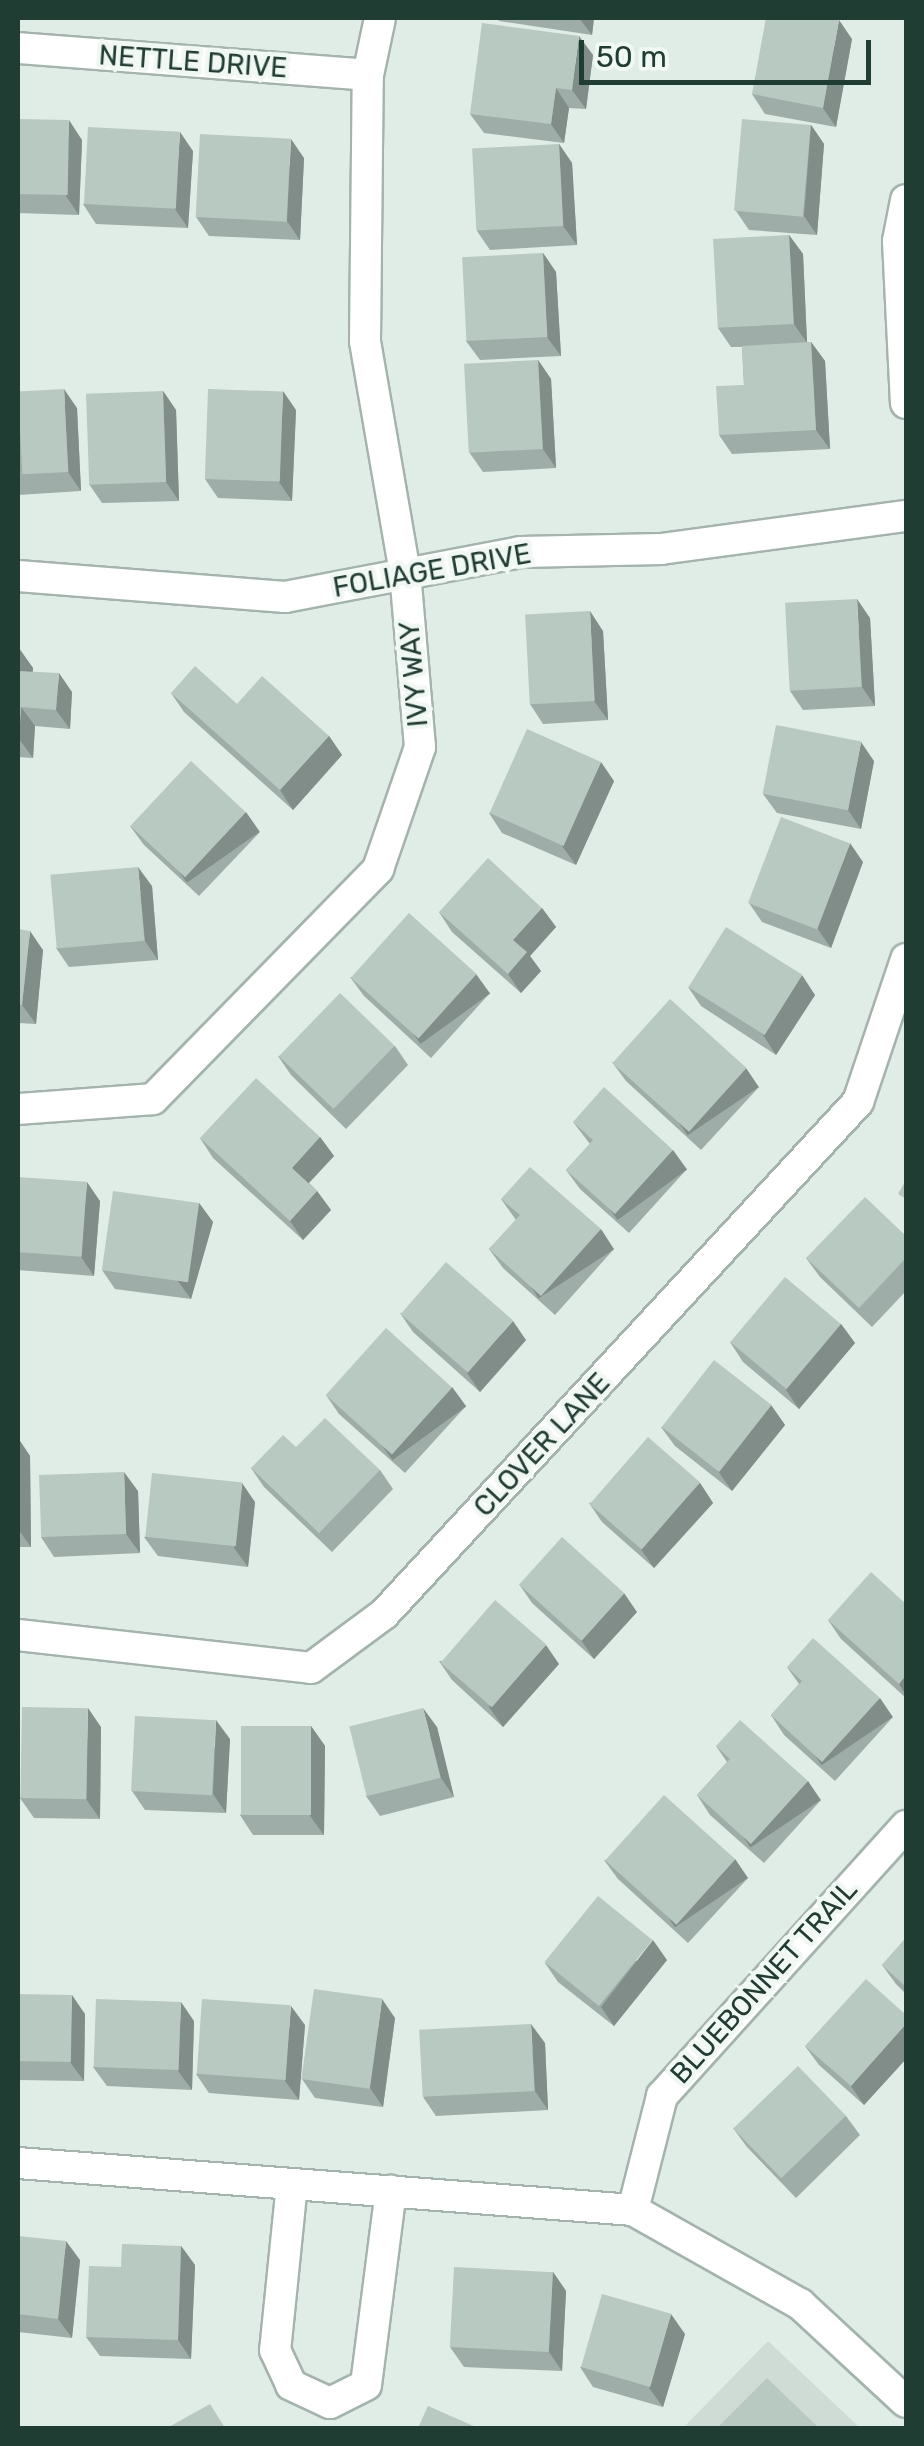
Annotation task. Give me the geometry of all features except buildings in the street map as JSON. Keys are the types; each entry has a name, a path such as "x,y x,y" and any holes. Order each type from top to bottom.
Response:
{"street":[{"name":"IVY WAY","path":"18,1109 153,1099 378,869 420,747 406,572 365,341 368,75 380,18"},
{"name":"NETTLE DRIVE","path":"18,48 368,75"},
{"path":"906,200 898,241 906,403"},
{"name":"FOLIAGE DRIVE","path":"18,576 285,596 522,552 661,549 906,516"},
{"name":"CLOVER LANE","path":"18,1636 311,1668 384,1614 858,1102 906,958"},
{"name":"BLUEBONNET TRAIL","path":"633,2210 662,2096 906,1826"},
{"path":"18,2162 633,2210 800,2304 906,2402"},
{"path":"292,2184 276,2350 291,2386 330,2403 366,2386 374,2360 391,2192"}],"shaded area":[{"path":"768,2341 860,2428 683,2428"}]}
